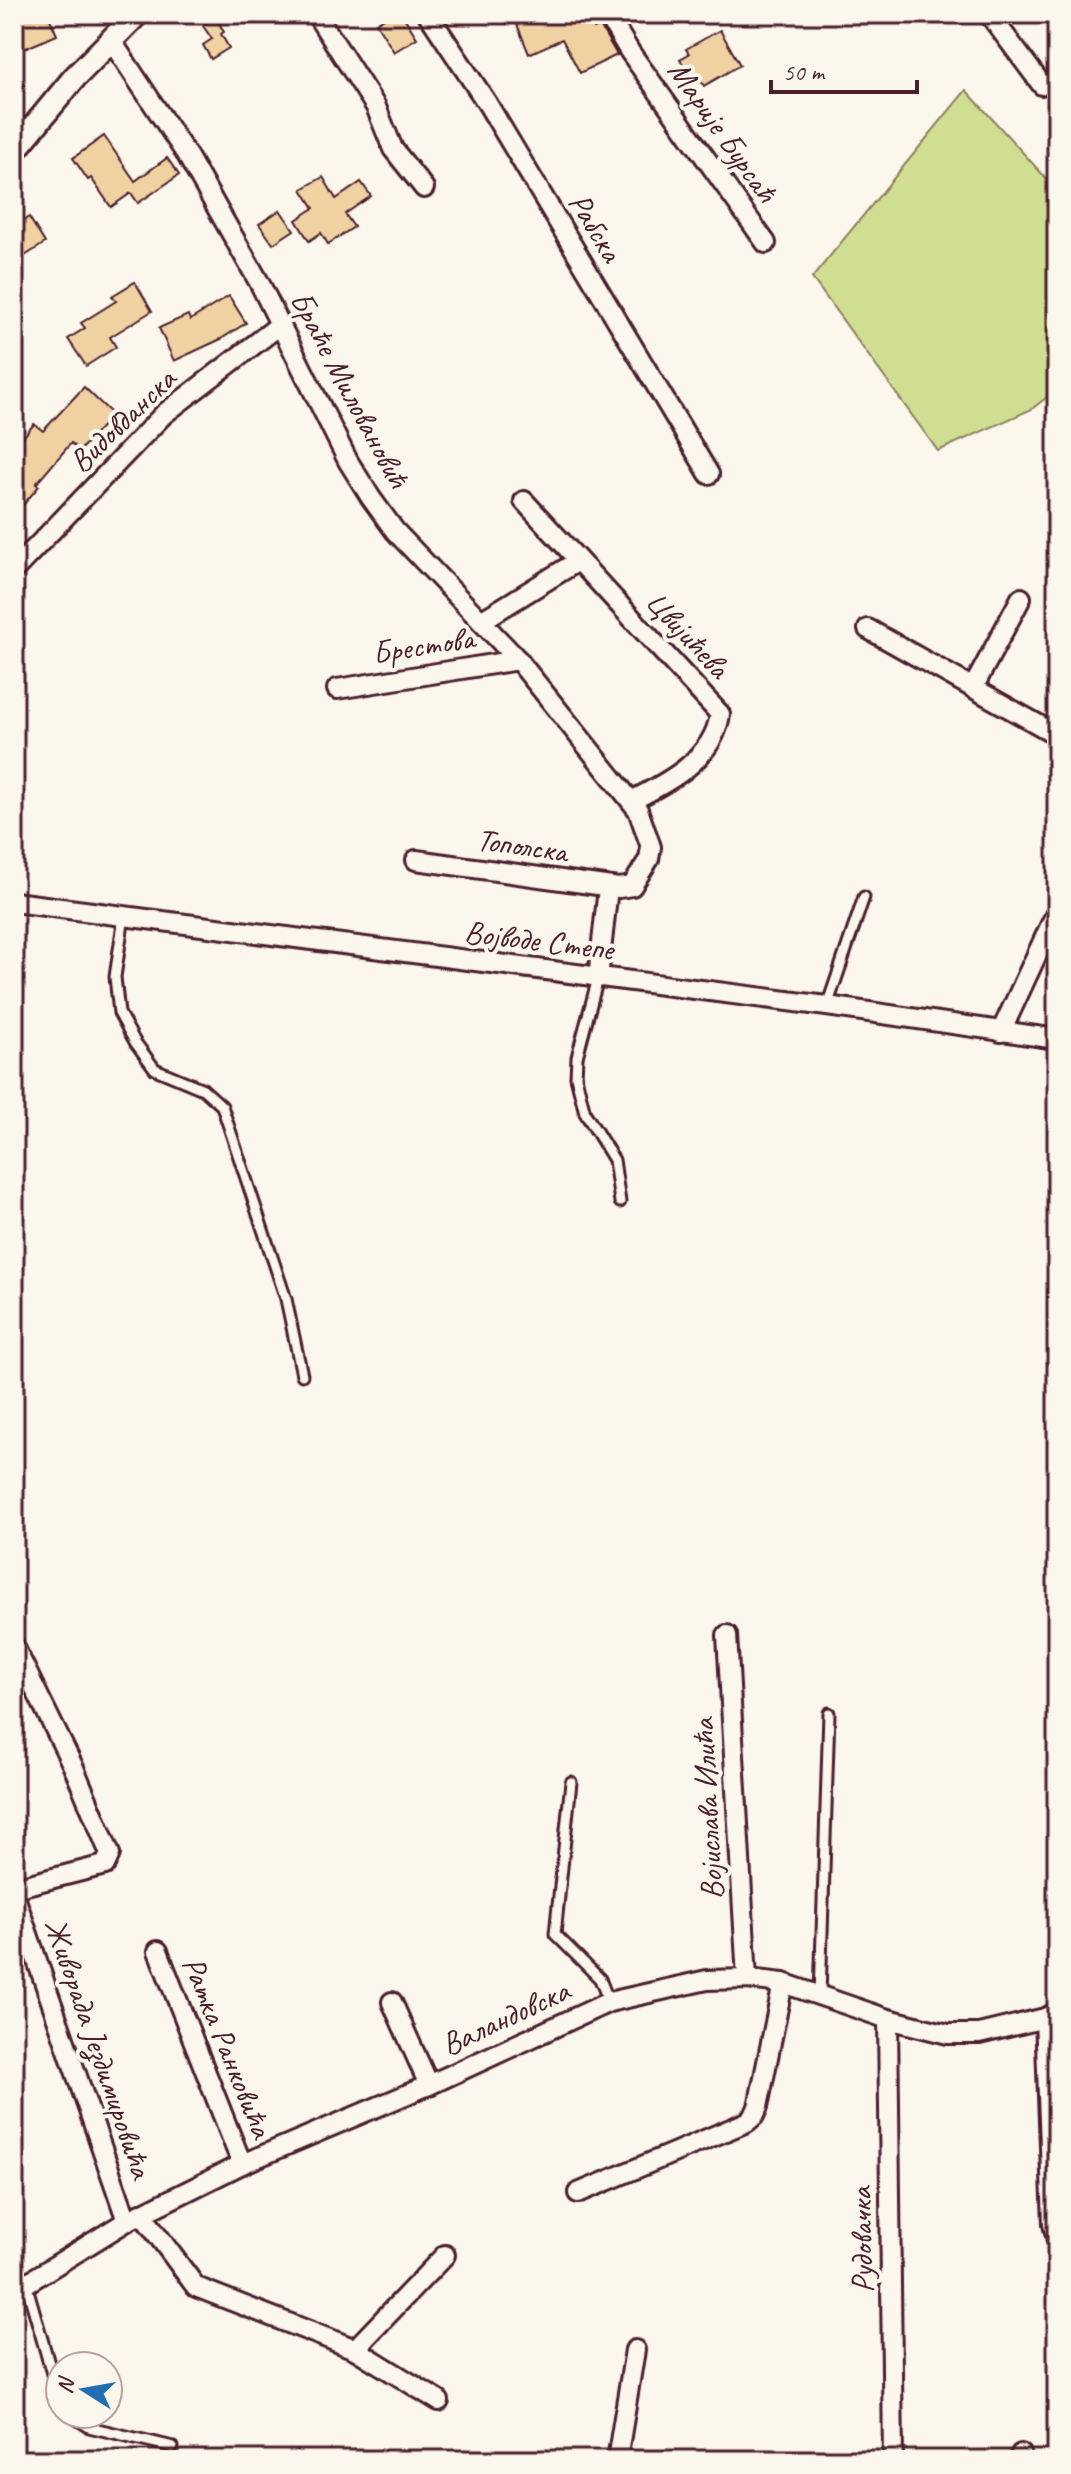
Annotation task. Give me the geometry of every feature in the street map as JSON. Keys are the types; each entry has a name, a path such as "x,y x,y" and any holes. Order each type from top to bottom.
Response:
{"street":[{"path":"14,151 75,77 137,14"},
{"path":"316,14 376,107 393,149 424,188"},
{"name":"Рабска","path":"428,14 487,103 709,474"},
{"name":"Марије Бурсаћ","path":"607,14 630,52 766,243"},
{"path":"989,14 1042,85"},
{"name":"Браће Миловановић","path":"111,40 188,157 281,324 348,461 371,498 395,531 518,660 631,801 651,847 649,859 632,886 613,888"},
{"name":"Видовданска","path":"14,570 164,414 281,324"},
{"name":"Цвијићева","path":"524,501 720,714 719,727 696,758 673,780 631,801"},
{"path":"481,621 578,561"},
{"path":"973,688 1021,598"},
{"path":"868,629 1057,735"},
{"name":"Брестова","path":"337,689 518,660"},
{"name":"Тополска","path":"416,860 613,888"},
{"path":"598,978 613,888"},
{"name":"Војводе Степе","path":"14,902 827,1006 1057,1039"},
{"path":"1001,1032 1057,911"},
{"name":"Војислава Илића","path":"727,1635 747,1979"},
{"path":"14,1646 74,1768 110,1854 105,1865 14,1891"},
{"name":"Живорада Јездимировића","path":"14,1891 134,2217 196,2287 355,2349 439,2401"},
{"name":"Ратка Ранковића","path":"158,1951 242,2164"},
{"name":"Валандовска","path":"20,2287 134,2217 242,2164 429,2085 609,2002 707,1980 747,1979 783,1983 888,2019 948,2034 979,2034 1051,2015"},
{"path":"578,2193 747,2122 754,2116 783,1983"},
{"path":"392,2002 429,2085"},
{"path":"1051,2015 1053,2224 1057,2240"},
{"name":"Рудовачка","path":"888,2019 893,2460"},
{"path":"355,2349 445,2255"},
{"path":"617,2460 635,2350"}],"lane":[{"path":"827,1006 864,897"},
{"path":"124,916 115,977 119,1013 155,1069 203,1089 222,1106 286,1299 302,1375"},
{"path":"598,978 577,1057 576,1077 585,1113 614,1160 620,1202"},
{"path":"820,1996 829,1713"},
{"path":"571,1782 555,1934 600,1979 609,2002"},
{"path":"20,2287 44,2356"},
{"path":"102,2430 173,2447"}],"green space":[{"path":"966,90 1054,187 1057,185 1057,389 1032,409 938,451 812,278"}],"building":[{"path":"16,14 48,14 57,35 19,51 14,30 14,25 19,23"},
{"path":"391,14 402,14 417,38 394,52 376,23"},
{"path":"535,14 587,14 594,29 600,26 617,55 580,73 562,39 529,54 516,22"},
{"path":"216,18 229,48 211,59 203,45 212,39 203,26"},
{"path":"720,30 740,65 704,86 698,77 692,80 680,59 689,54 686,49"},
{"path":"104,136 135,181 167,158 179,175 138,203 131,193 111,207 73,158"},
{"path":"323,177 336,199 361,182 371,196 345,214 354,227 328,244 321,233 309,241 296,220 314,208 302,189"},
{"path":"280,210 294,230 273,244 259,224"},
{"path":"29,217 45,243 14,263 14,226"},
{"path":"135,282 152,311 110,337 116,347 86,366 68,339 85,328 81,323 116,301 112,296"},
{"path":"229,296 246,323 221,339 174,361 159,328 188,315 190,320"},
{"path":"84,387 113,415 79,451 71,443 14,516 14,448 34,424 43,431"}]}
